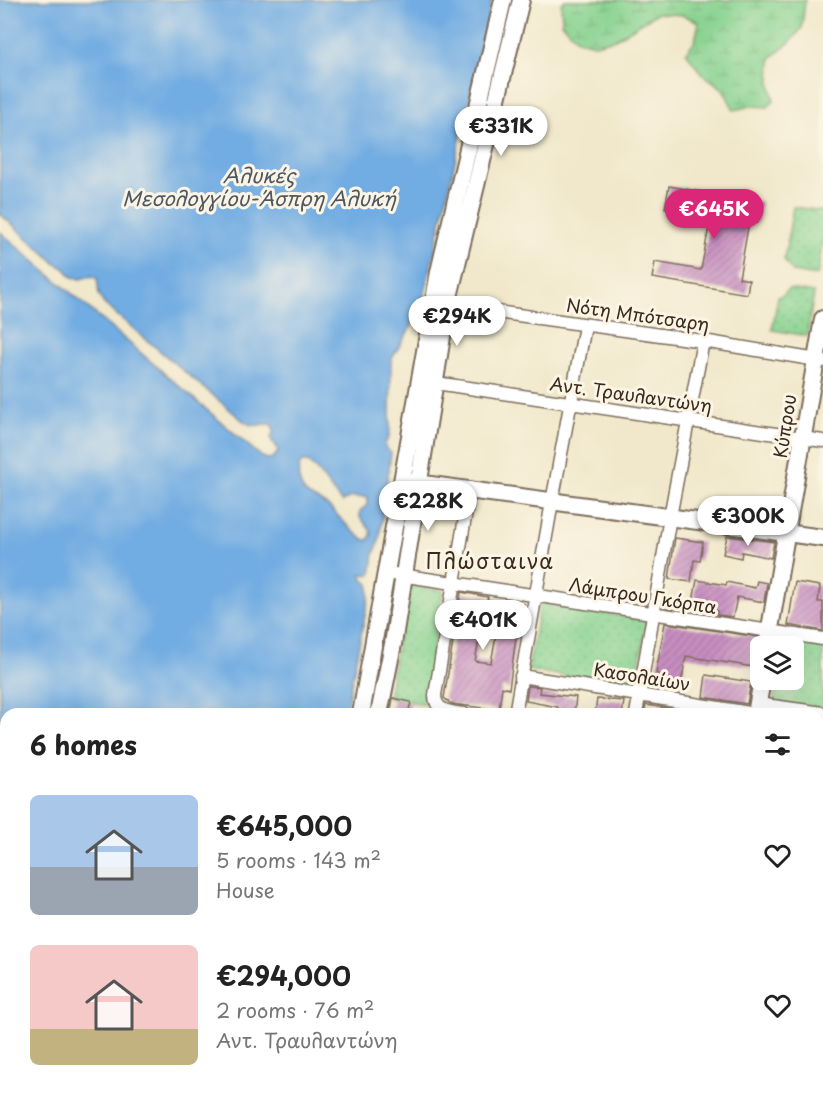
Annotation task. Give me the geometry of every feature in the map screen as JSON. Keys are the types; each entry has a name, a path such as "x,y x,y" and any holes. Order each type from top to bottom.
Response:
{"street":[{"path":"440,304 441,262 503,0"},
{"path":"381,708 395,574 440,304 521,0"},
{"name":"Νότη Μπότσαρη","path":"440,304 702,341 819,361"},
{"name":"Κύπρου","path":"770,636 802,438 819,361 823,319"},
{"path":"516,708 585,326"},
{"path":"637,708 702,341"},
{"name":"Αντ. Τραυλαντώνη","path":"427,381 823,441"},
{"path":"410,482 470,488 552,502 823,538"},
{"path":"441,708 435,702 470,488"},
{"path":"362,708 395,574"},
{"name":"Λάμπρου Γκόρπα","path":"395,574 654,615 755,636"},
{"name":"Λάμπρου Γκόρπα","path":"804,639 823,639"},
{"name":"Κασολαίων","path":"521,676 742,708"},
{"path":"756,708 760,690"}],"green space":[{"path":"565,0 805,0 802,28 771,58 770,82 774,100 768,107 751,106 734,110 723,89 700,72 686,52 695,41 699,22 682,15 657,13 615,39 595,44 578,40 562,23 561,4"},
{"path":"793,207 823,211 823,239 817,276 793,272 784,260"},
{"path":"789,289 814,293 807,336 772,330 778,297"},
{"path":"407,585 443,590 424,704 388,698"},
{"path":"540,603 647,620 635,688 528,670"},
{"path":"804,641 823,643 823,708 773,703 775,690 804,690"}],"water":[{"name":"Αλυκές Μεσολογγίου-Άσπρη Αλυκή","path":"0,0 492,0 421,310 391,360 390,426 389,437 385,444 386,449 391,453 379,541 374,554 371,575 361,574 363,580 369,584 369,596 346,708 0,708 0,232 262,457 273,458 278,452 272,442 271,437 274,431 271,424 254,425 242,420 104,304 99,296 97,278 72,277 0,214","holes":["301,462 308,462 342,502 350,497 368,497 367,505 360,511 360,517 371,531 371,536 367,541 355,533 329,507 305,493 300,483"]}],"building":[{"path":"669,186 761,202 757,223 749,222 739,278 749,280 747,294 652,278 655,262 701,270 711,216 665,208"},
{"path":"727,536 774,542 771,558 742,552 741,558 723,554"},
{"path":"675,538 703,542 700,561 694,560 691,582 669,579"},
{"path":"697,580 726,585 727,582 755,588 757,581 767,583 764,602 737,597 733,617 717,615 717,611 692,607"},
{"path":"795,582 820,586 818,602 823,602 823,631 788,625"},
{"path":"461,592 488,597 487,600 524,604 520,637 516,637 509,689 502,687 499,708 451,704 444,698","holes":["480,611 495,614 494,619 499,620 491,663 475,661 479,640 475,639"]},
{"path":"665,623 751,636 750,666 686,656 680,690 657,685 659,674 656,673"},
{"path":"706,675 750,682 747,704 703,697"},
{"path":"528,686 540,687 539,693 576,697 575,708 558,708 526,701"},
{"path":"393,698 411,702 410,708 391,708"},
{"path":"597,699 624,701 623,708 596,708"},
{"path":"646,705 666,708 645,708"}],"district":[{"name":"Πλώσταινα","path":"490,560"}]}
